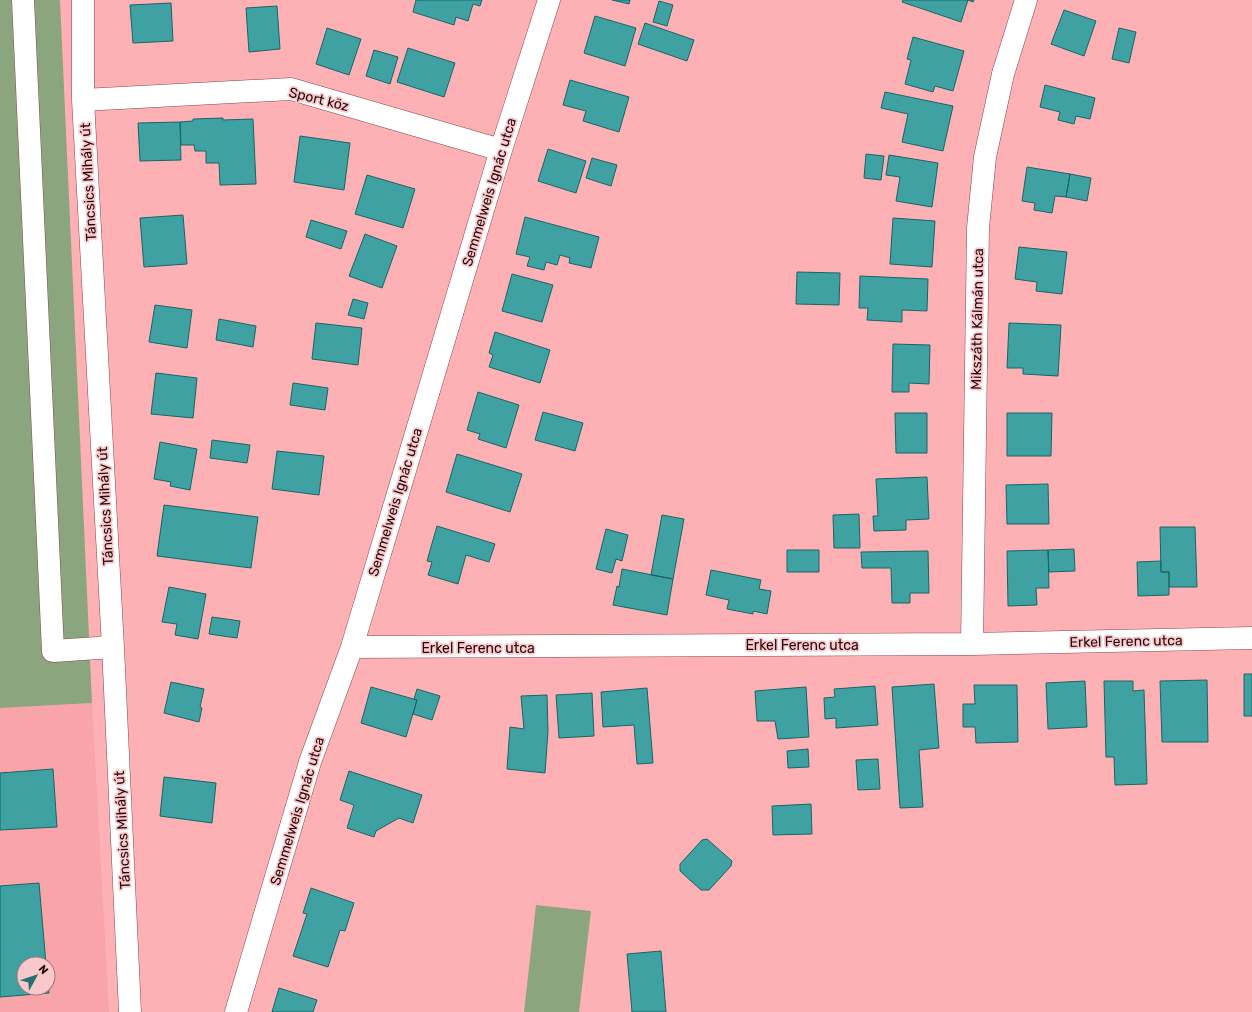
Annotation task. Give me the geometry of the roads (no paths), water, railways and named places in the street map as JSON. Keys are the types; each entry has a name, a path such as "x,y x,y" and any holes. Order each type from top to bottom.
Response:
{"street":[{"path":"23,0 53,651 113,647"},
{"name":"Táncsics Mihály út","path":"83,0 83,100 113,647 130,1012"},
{"name":"Semmelweis Ignác utca","path":"235,1009 310,762 352,647 501,150 549,0"},
{"name":"Mikszáth Kálmán utca","path":"972,644 978,228 986,157 1003,74 1026,0"},
{"name":"Sport köz","path":"83,100 291,89 501,150"},
{"name":"Erkel Ferenc utca","path":"352,647 972,644 1252,638"}]}
